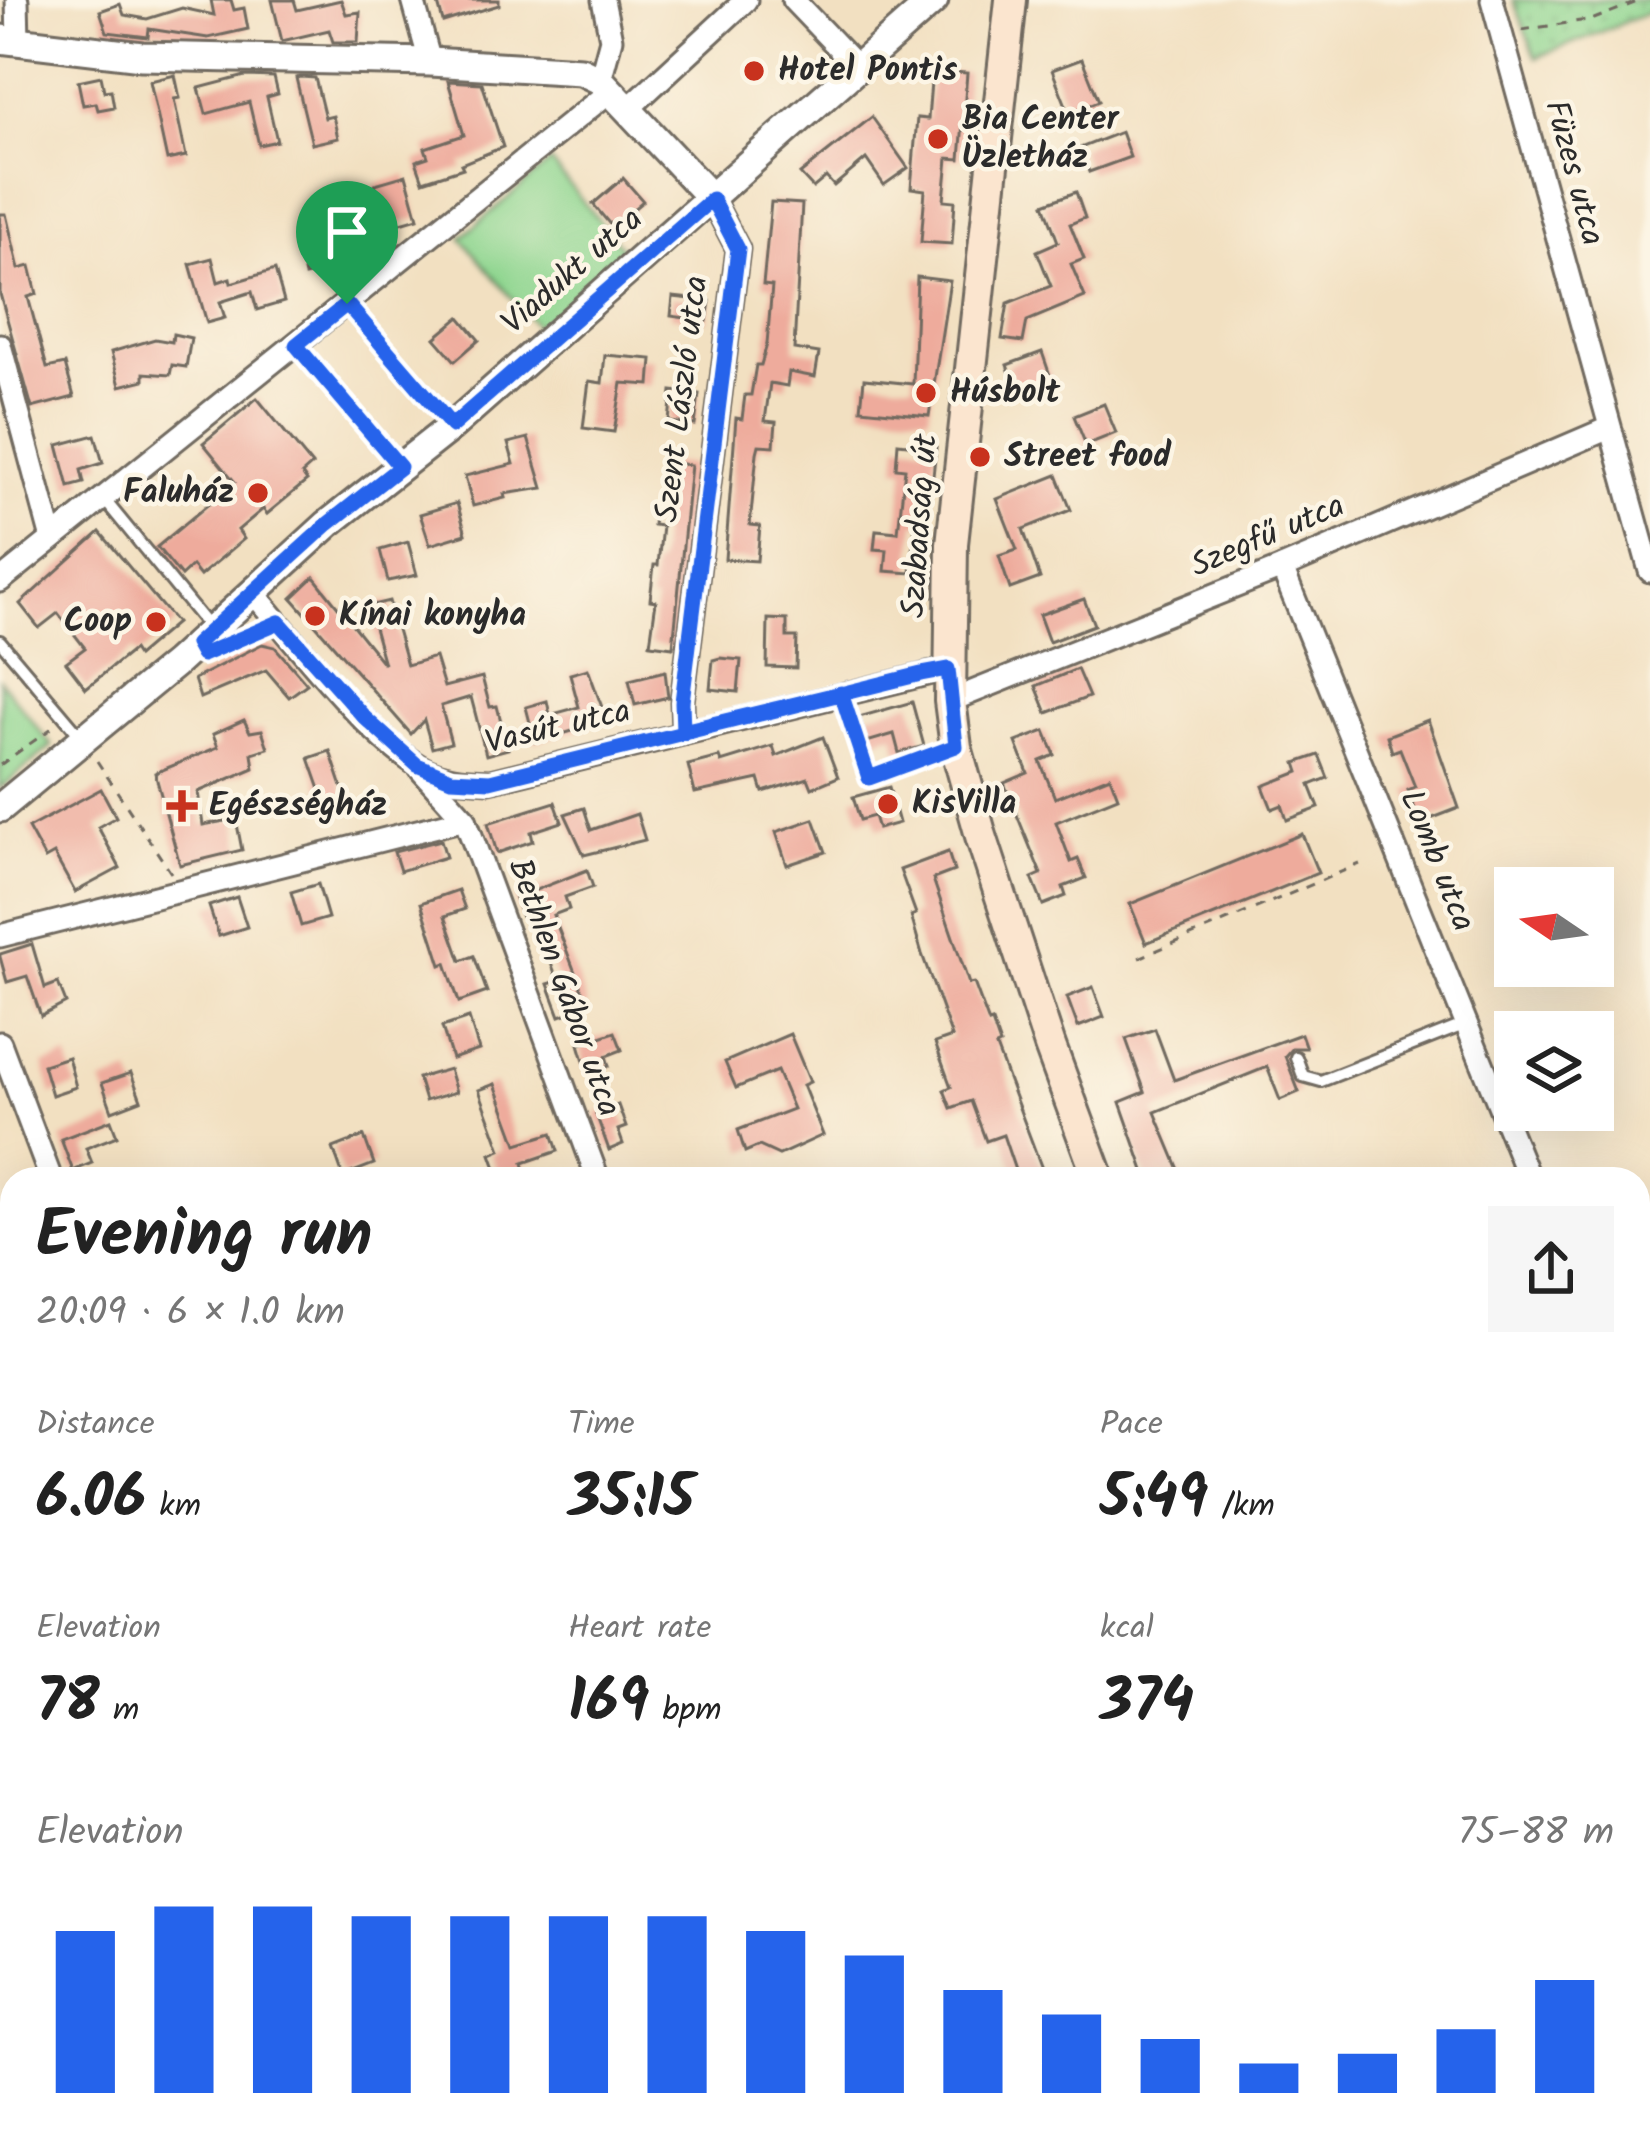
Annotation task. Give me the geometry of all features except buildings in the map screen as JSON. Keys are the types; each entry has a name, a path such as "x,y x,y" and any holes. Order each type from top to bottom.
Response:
{"main road":[{"name":"Szabadság út","path":"1011,0 957,499 950,701 956,746 1034,999 1095,1167"}],"street":[{"path":"17,0 9,40 142,56 532,66 581,71 613,94"},
{"path":"413,0 430,62"},
{"path":"603,0 611,39 613,94"},
{"path":"0,581 613,94 746,0"},
{"path":"794,0 858,68"},
{"name":"Viadukt utca","path":"0,808 204,637 328,524 452,426 934,0"},
{"name":"Füzes utca","path":"1492,0 1650,571"},
{"name":"Szent László utca","path":"613,94 712,199 738,249 682,702 683,731"},
{"path":"0,345 52,539"},
{"name":"Szegfű utca","path":"950,701 1282,568 1609,428"},
{"name":"Lomb utca","path":"1282,568 1524,1167"},
{"name":"Vasút utca","path":"253,592 365,718 417,765 451,779 490,781 948,669"},
{"name":"Bethlen Gábor utca","path":"417,765 465,819 594,1167"},
{"path":"0,936 465,819 490,781"},
{"path":"0,1043 46,1167"}],"lane":[{"path":"347,304 452,426"},
{"path":"296,345 400,467"},
{"path":"103,498 204,637 202,655 279,622"},
{"path":"0,641 83,739"},
{"path":"841,693 869,778 956,746"},
{"path":"1296,1057 1303,1076 1321,1081 1466,1024"}],"path":[{"path":"1502,37 1525,28 1594,19 1642,0"},
{"path":"0,765 64,717"},
{"path":"83,739 182,891"},
{"path":"1139,958 1360,864"}],"green space":[{"path":"1513,0 1650,0 1650,12 1536,58"},
{"path":"550,162 627,254 538,329 461,238"},
{"path":"0,680 52,746 0,789"}],"place":[{"name":"Hotel Pontis","path":"754,71"},
{"name":"Bia Center Üzletház","path":"938,139"},
{"name":"Húsbolt","path":"926,393"},
{"name":"Street food","path":"980,457"},
{"name":"Faluház","path":"258,493"},
{"name":"Kínai konyha","path":"315,616"},
{"name":"Coop","path":"156,622"},
{"name":"KisVilla","path":"888,804"},
{"name":"Egészségház","path":"182,806"}],"route":[{"path":"347,304 296,345 400,467 328,524 196,644 202,655 279,622 365,718 417,765 451,779 490,781 683,731 921,674 948,669 956,746 869,778 841,693 683,731 682,702 738,249 712,199 452,426 347,304"}]}
